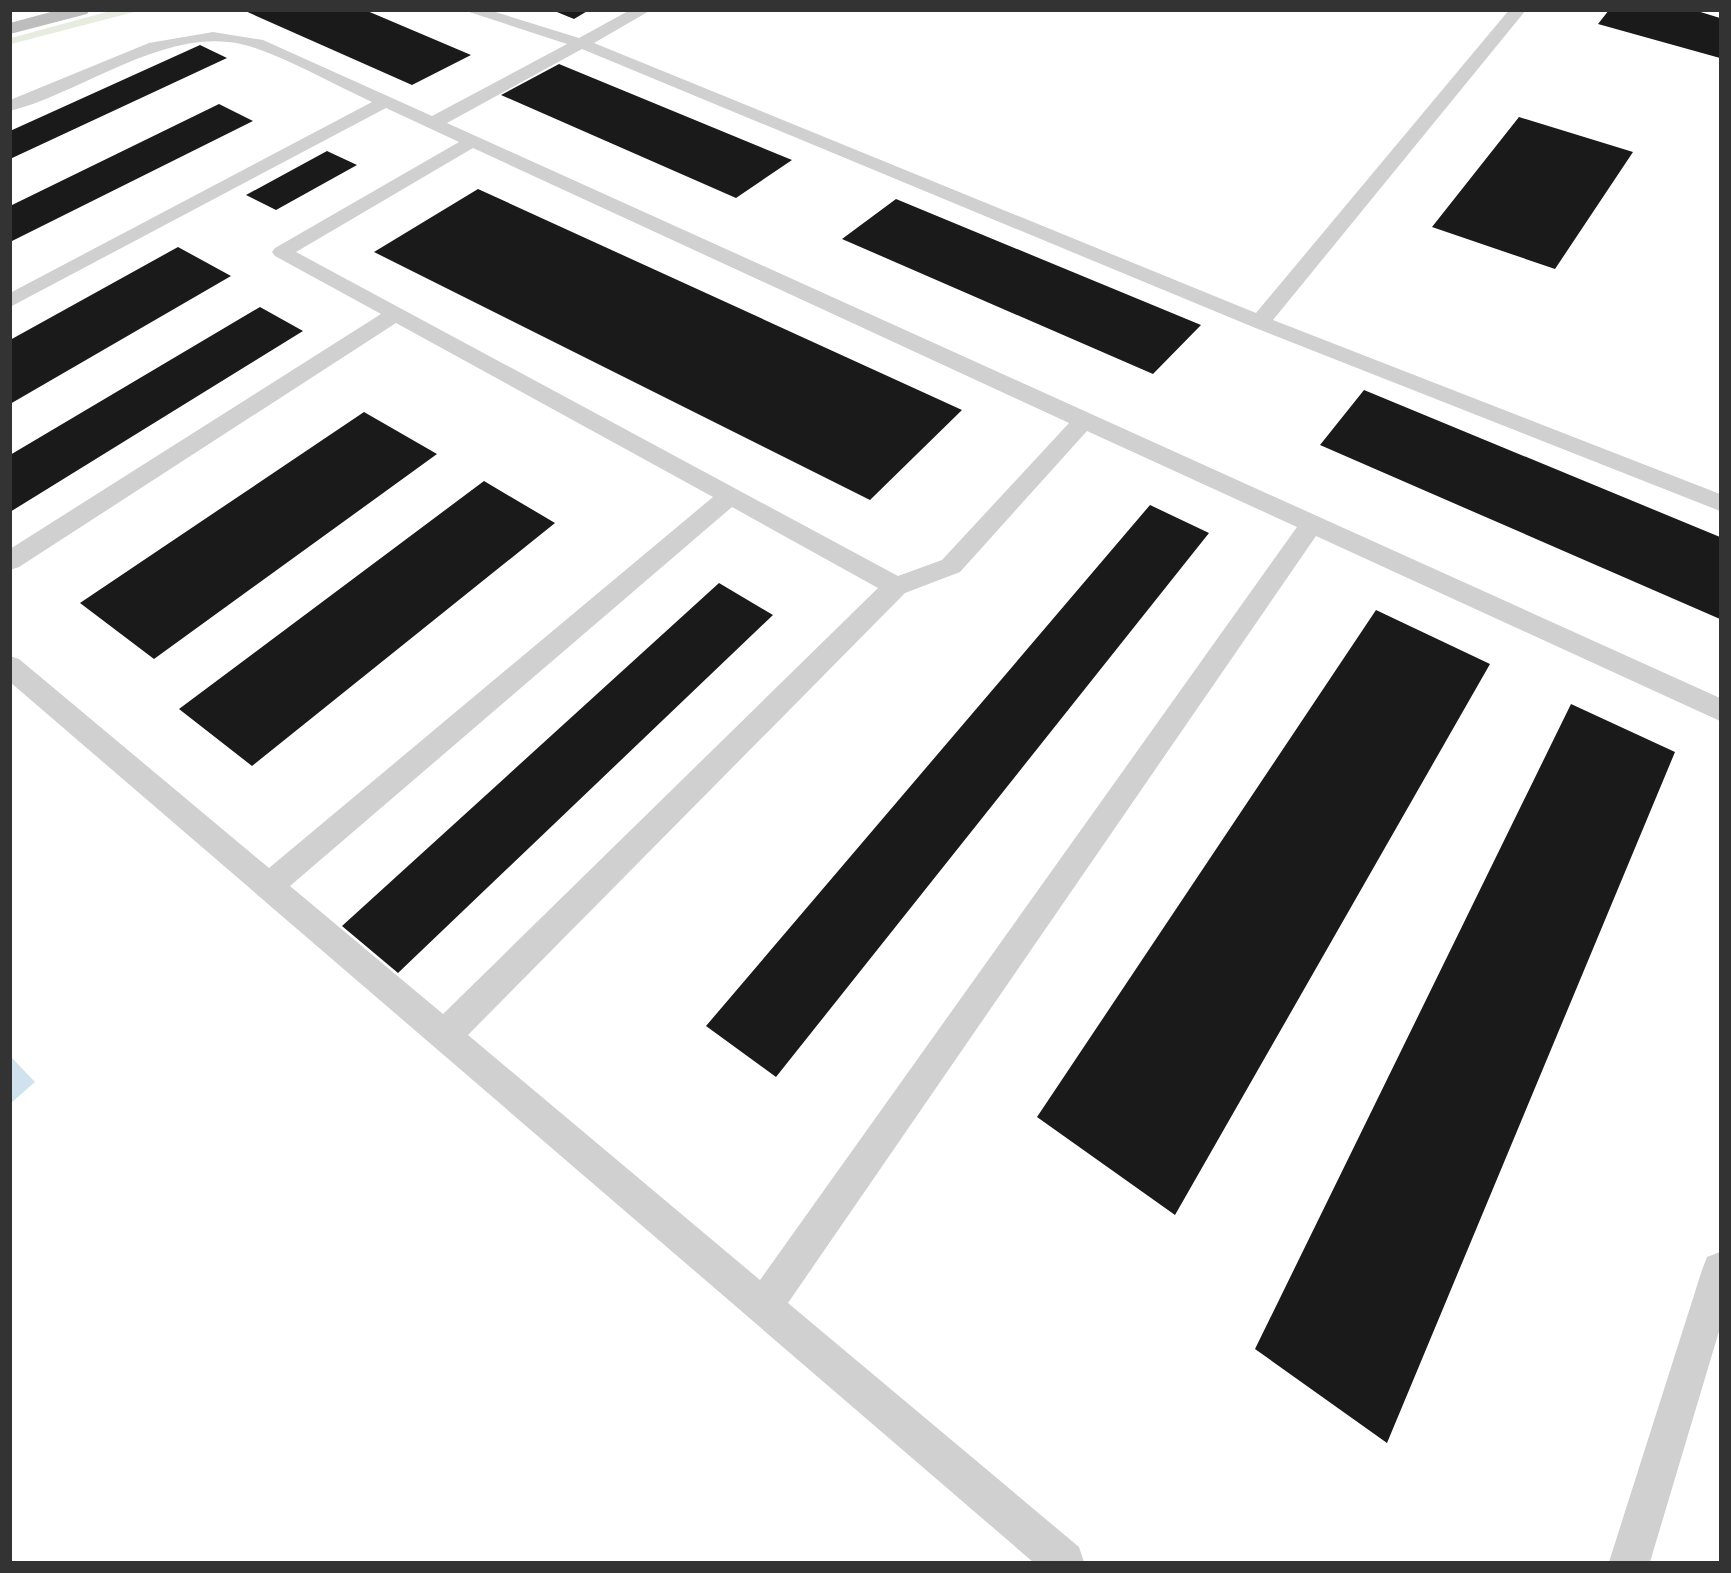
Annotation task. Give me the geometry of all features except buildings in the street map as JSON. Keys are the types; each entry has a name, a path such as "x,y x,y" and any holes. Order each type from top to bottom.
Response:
{"street":[{"path":"10,29 81,10"}],"lane":[{"path":"471,10 583,44 1260,322 1720,503"},
{"path":"433,123 643,10"},
{"path":"1260,322 1518,10"},
{"path":"10,106 155,46 213,37 257,43 1720,710"},
{"path":"10,301 385,102"},
{"path":"473,141 282,252 896,586"},
{"path":"10,561 396,314"},
{"path":"444,1036 896,586 951,566 1084,420"},
{"path":"269,886 730,496"},
{"path":"763,1307 1312,524"},
{"path":"10,666 1064,1563"},
{"path":"1629,1563 1720,1270"}],"shaded area":[{"path":"114,10 138,11 11,44 11,38"}],"water":[{"path":"11,1057 35,1082 10,1103"}]}
